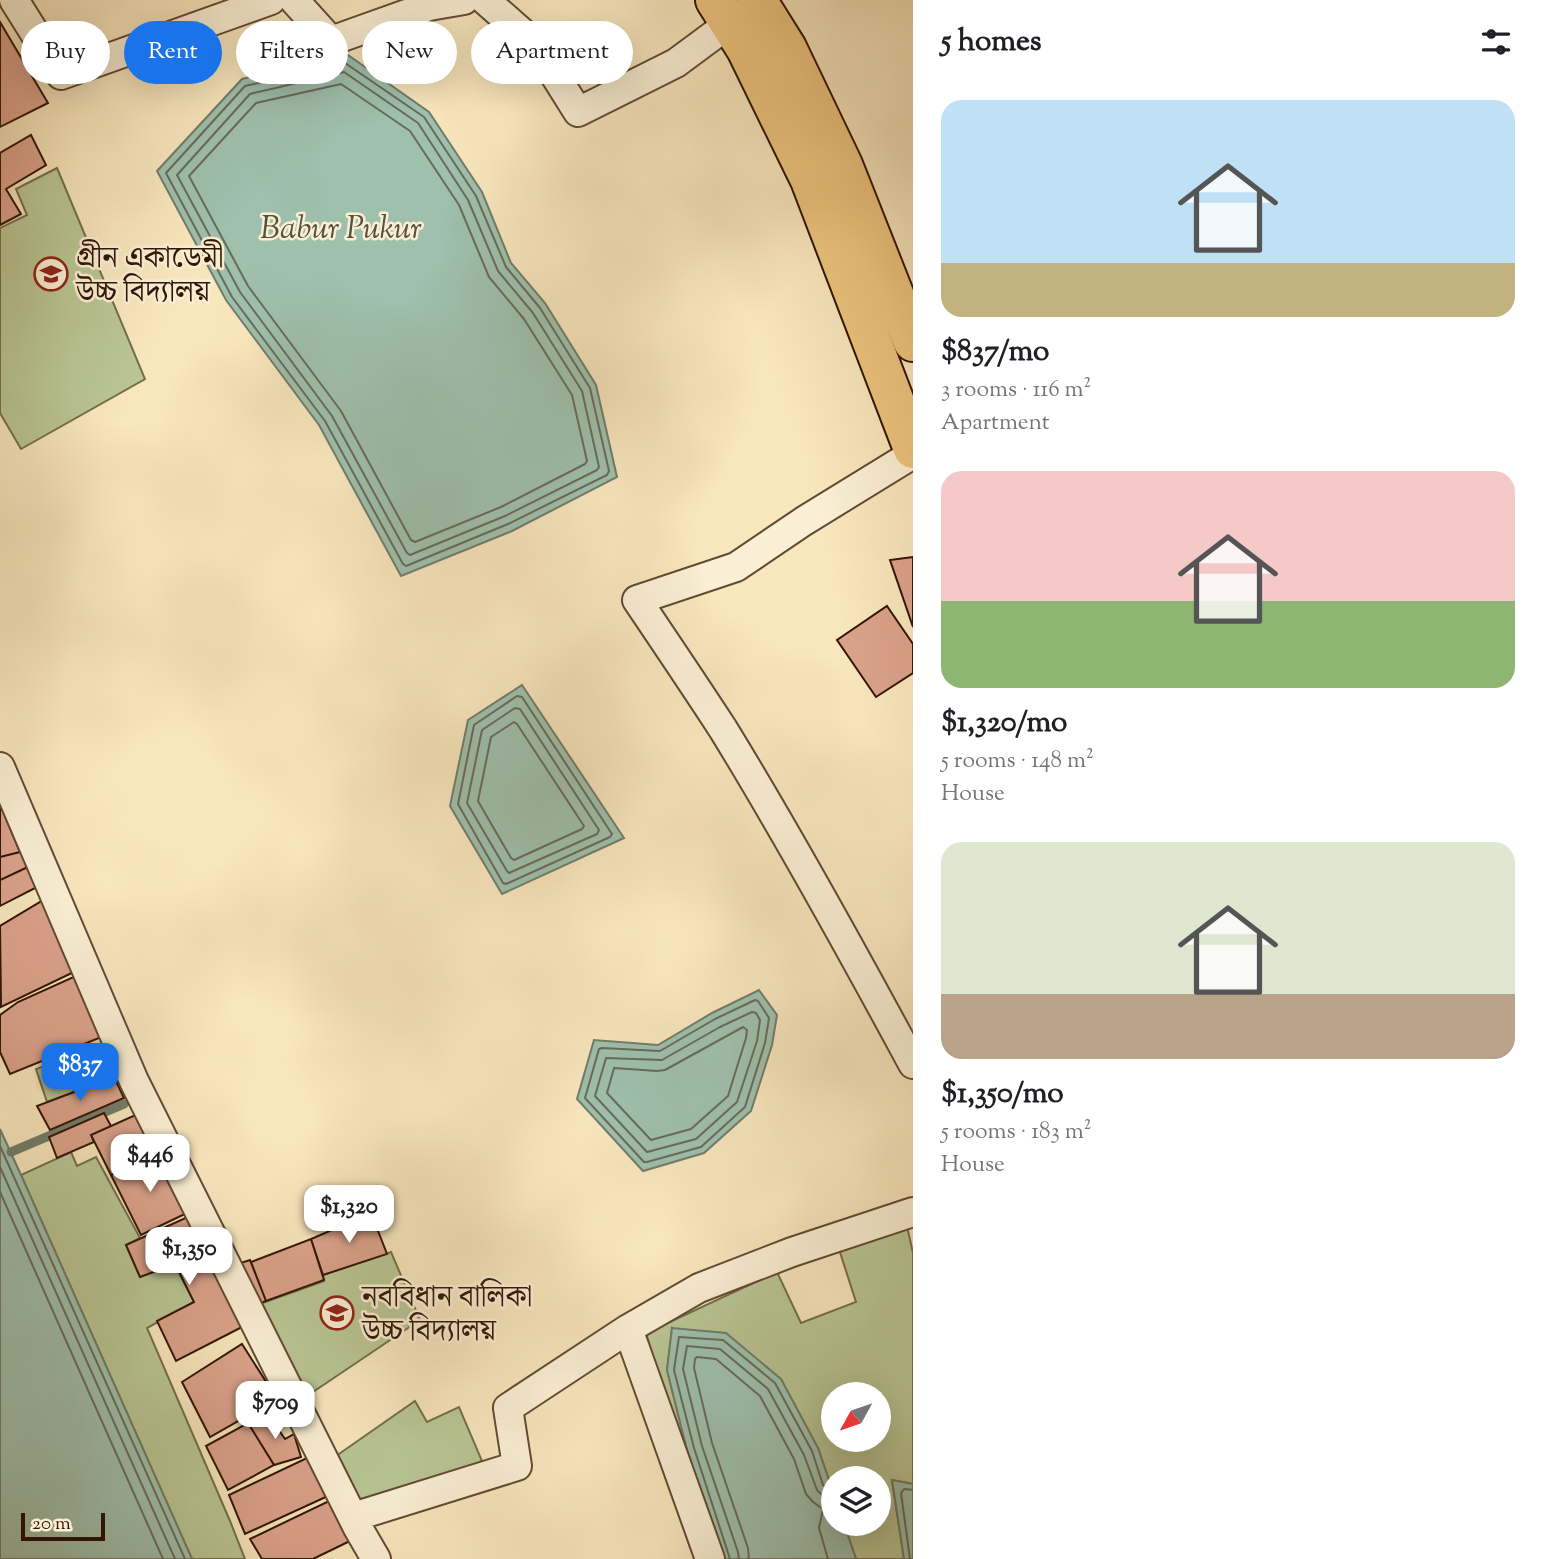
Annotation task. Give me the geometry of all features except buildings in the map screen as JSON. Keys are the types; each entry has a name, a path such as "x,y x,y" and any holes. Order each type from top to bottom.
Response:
{"highway":[{"path":"734,8 787,48 843,165 913,342"},
{"path":"734,8 746,49 810,180 913,452"}],"street":[{"path":"15,0 61,75 271,0"},
{"path":"294,0 331,41 429,6 464,0"},
{"path":"485,0 536,45 578,112 676,63 734,8"},
{"path":"913,452 736,567 637,600 722,728 773,812 913,1064"},
{"path":"0,767 134,1081 376,1559"},
{"path":"353,1517 517,1466 508,1408 628,1329 699,1287 792,1252 913,1212"},
{"path":"628,1329 710,1559"}],"shaded area":[{"name":"গ্রীন একাডেমী উচ্চ বিদ্যালয়","path":"57,168 145,379 21,449 0,413 0,228 27,215 16,189"},
{"path":"89,1049 101,1082 47,1102 36,1069"},
{"path":"71,1152 77,1166 96,1157 140,1238 126,1245 140,1277 175,1264 194,1302 147,1328 245,1559 192,1559 21,1175"},
{"path":"906,1222 913,1253 913,1484 892,1480 904,1559 856,1559 848,1536 891,1536 891,1466 824,1466 818,1448 672,1328 667,1370 687,1450 725,1559 712,1559 646,1333 777,1272 801,1323 856,1302 838,1246"},
{"name":"নববিধান বালিকা উচ্চ বিদ্যালয়","path":"391,1252 420,1320 301,1400 254,1306 324,1281 323,1275"},
{"path":"415,1401 427,1422 459,1407 488,1475 353,1517 326,1463"}],"water":[{"name":"Babur Pukur","path":"348,55 362,65 362,84 389,84 429,112 482,192 511,263 545,303 596,385 617,477 512,531 401,576 319,425 226,300 157,171 237,84 348,84"},
{"path":"522,685 624,838 502,894 450,806 468,720"},
{"path":"759,990 777,1015 772,1045 751,1111 704,1153 643,1171 577,1099 594,1040 658,1045 712,1013"},
{"path":"0,1129 21,1175 192,1559 0,1559"},
{"path":"672,1328 726,1333 781,1379 818,1448 824,1466 821,1466 821,1536 848,1536 856,1559 725,1559 687,1450 667,1370"},
{"path":"892,1480 913,1484 913,1559 904,1559"}],"waterway":[{"path":"11,1152 124,1104"}],"place":[{"name":"গ্রীন একাডেমী উচ্চ বিদ্যালয়","path":"51,274"},
{"name":"নববিধান বালিকা উচ্চ বিদ্যালয়","path":"337,1313"}]}
